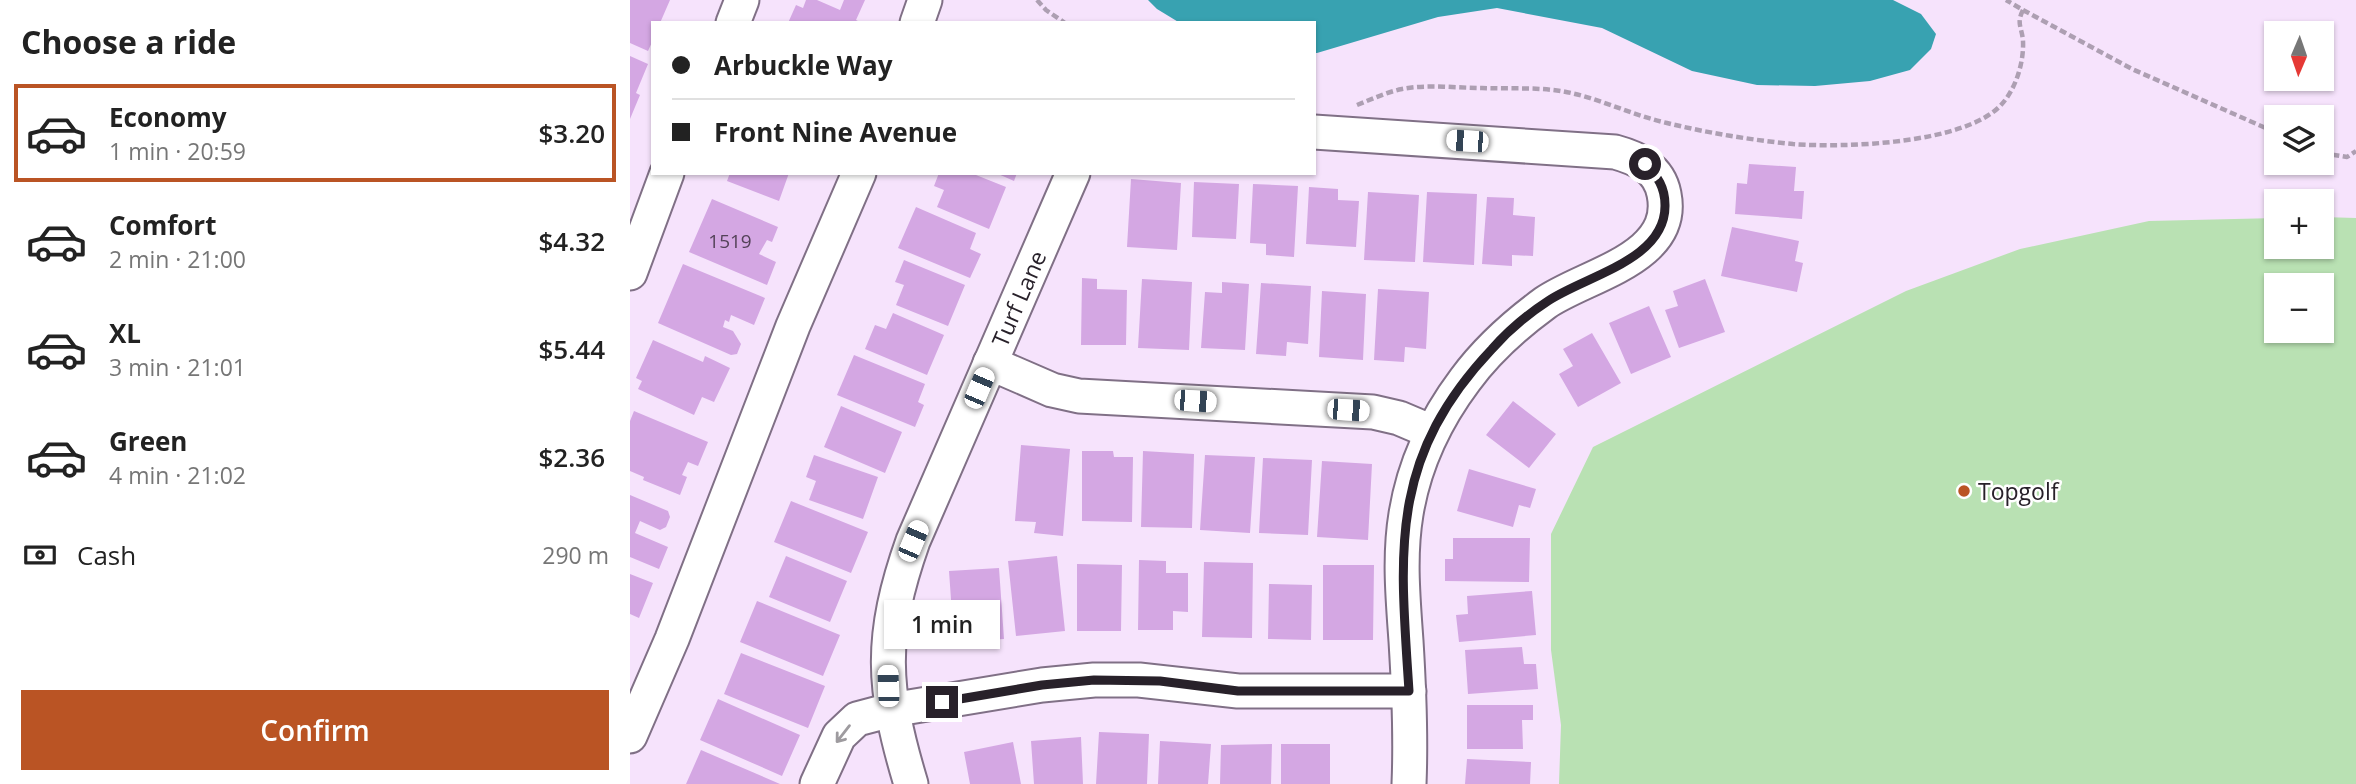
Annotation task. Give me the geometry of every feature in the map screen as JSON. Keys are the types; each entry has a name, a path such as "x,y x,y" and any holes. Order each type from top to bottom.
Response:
{"street":[{"path":"734,21 743,0"},
{"path":"918,21 925,0"},
{"path":"1316,132 1615,152 1645,164 1654,173 1664,191 1665,214 1662,226 1643,250 1548,301 1512,329 1466,379 1432,432 1410,493 1403,537 1402,586 1409,691 1409,784"},
{"path":"630,273 666,175"},
{"path":"630,736 672,639 793,326 858,175"},
{"name":"Turf Lane","path":"911,784 891,710 888,686 888,645 898,586 913,541 1072,175"},
{"path":"990,363 1052,390 1079,396 1373,412 1406,420 1432,432"},
{"path":"817,784 844,729 857,719 891,710 1042,685 1094,680 1160,681 1238,691 1409,691"}],"path":[{"path":"1037,0 1062,21"},
{"path":"2006,0 2122,65 2264,127"},
{"path":"1356,105 1401,89 1540,89 1576,94 1666,123 1791,144 1869,142 1936,136 1974,123 2002,104 2018,74 2023,40 2019,20 2023,10"},
{"path":"2334,155 2347,157 2356,151"}],"green space":[{"name":"Topgolf","path":"2334,217 2356,218 2356,784 1559,784 1561,725 1551,650 1551,534 1593,447 1906,291 2020,249 2149,221 2264,218 2264,259 2334,259"}],"water":[{"path":"1148,0 1893,0 1921,14 1936,34 1931,49 1910,70 1870,81 1815,86 1757,85 1692,71 1602,28 1497,8 1438,17 1317,53 1316,21 1177,21"}],"building":[{"path":"630,0 670,0 661,21 651,21 651,44 648,51 630,43"},
{"path":"806,0 817,0 840,10 844,0 865,0 856,20 858,21 789,21 796,5 803,8"},
{"path":"630,56 648,64 636,93 640,95 630,119"},
{"path":"1749,164 1796,167 1794,191 1804,191 1802,219 1735,214 1737,183 1747,184"},
{"path":"729,175 788,175 779,201 727,181"},
{"path":"938,175 976,175 1006,187 989,229 937,207 944,190 934,186"},
{"path":"1000,175 1016,175 1014,181"},
{"path":"1131,179 1181,183 1177,250 1127,247"},
{"path":"1194,182 1239,184 1236,239 1192,237"},
{"path":"1253,184 1298,186 1294,257 1266,255 1266,244 1250,243"},
{"path":"1309,187 1338,189 1338,200 1359,201 1356,247 1306,244"},
{"path":"1368,192 1419,195 1415,262 1364,260"},
{"path":"1427,192 1477,194 1474,265 1423,262"},
{"path":"1487,197 1514,198 1513,215 1535,217 1533,256 1512,255 1512,266 1482,264"},
{"path":"712,199 778,227 772,242 767,240 759,254 776,262 767,285 689,252"},
{"path":"916,207 976,233 970,249 981,254 970,278 898,248"},
{"path":"1732,227 1799,241 1795,261 1803,263 1797,292 1721,276"},
{"path":"904,260 965,285 948,326 896,305 904,285 895,282"},
{"path":"683,264 765,298 754,325 731,315 729,322 725,320 723,327 733,331 741,344 737,354 731,355 658,323"},
{"path":"1082,278 1097,279 1097,289 1127,290 1126,345 1081,345"},
{"path":"1142,279 1192,282 1189,350 1138,348"},
{"path":"1705,279 1725,332 1679,348 1665,310 1678,306 1673,291"},
{"path":"1222,282 1249,284 1245,350 1201,348 1205,292 1222,293"},
{"path":"1261,283 1311,286 1308,344 1287,342 1286,356 1256,354"},
{"path":"1378,289 1429,292 1426,349 1405,347 1404,362 1374,360"},
{"path":"1322,291 1366,294 1363,360 1319,357"},
{"path":"1649,306 1671,357 1631,374 1609,323"},
{"path":"893,313 944,335 927,375 865,349 875,325 886,329"},
{"path":"1592,333 1621,383 1578,407 1559,374 1573,366 1563,349"},
{"path":"653,340 703,362 705,356 730,368 714,402 702,397 694,415 638,389 642,381 636,378"},
{"path":"854,355 925,384 918,402 924,405 915,427 837,395"},
{"path":"1513,401 1556,434 1529,468 1486,435"},
{"path":"841,406 902,432 885,473 824,447"},
{"path":"634,411 708,442 698,466 688,462 682,475 687,477 680,495 643,480 644,477 630,471 630,421"},
{"path":"1021,445 1070,449 1063,536 1034,533 1036,522 1015,521"},
{"path":"1082,451 1113,451 1114,457 1133,457 1132,522 1082,521"},
{"path":"1143,451 1194,454 1192,528 1141,527"},
{"path":"814,455 878,477 863,519 809,500 816,481 806,477"},
{"path":"1205,455 1255,457 1250,533 1200,530"},
{"path":"1263,458 1312,460 1308,535 1259,533"},
{"path":"1322,461 1372,464 1368,540 1317,537"},
{"path":"1469,469 1536,489 1530,508 1519,505 1513,527 1457,511"},
{"path":"630,495 668,511 670,517 666,527 660,530 640,521 635,533 668,547 659,569 630,557"},
{"path":"791,501 868,532 851,573 774,542"},
{"path":"1453,538 1530,538 1529,582 1445,581 1445,559 1453,559"},
{"path":"786,556 847,581 830,622 769,597"},
{"path":"1057,556 1065,631 1016,636 1008,561"},
{"path":"1139,560 1166,561 1166,573 1188,573 1188,612 1173,611 1173,630 1138,630"},
{"path":"1204,562 1253,563 1252,638 1202,637"},
{"path":"1077,564 1122,565 1121,631 1077,631"},
{"path":"1323,565 1374,565 1373,640 1323,640"},
{"path":"999,568 1004,639 954,642 949,571"},
{"path":"630,574 653,583 639,618 630,614"},
{"path":"1269,584 1312,585 1311,640 1268,639"},
{"path":"1532,591 1536,635 1459,642 1456,615 1468,614 1467,596"},
{"path":"757,601 840,635 823,676 740,642"},
{"path":"1522,647 1524,664 1536,664 1538,689 1468,694 1465,650"},
{"path":"741,653 825,686 808,728 724,694"},
{"path":"718,699 800,735 782,776 700,740"},
{"path":"1467,705 1533,705 1533,720 1522,720 1523,749 1467,749"},
{"path":"1099,732 1149,734 1147,784 1096,784"},
{"path":"1081,737 1083,784 1034,784 1031,741"},
{"path":"1160,741 1211,744 1208,784 1158,784"},
{"path":"1013,742 1021,784 970,784 964,752"},
{"path":"1272,744 1271,784 1220,784 1221,745"},
{"path":"1281,744 1330,744 1330,784 1281,784"},
{"path":"701,750 780,784 686,784"},
{"path":"1467,759 1531,762 1530,784 1465,784"}],"place":[{"name":"Topgolf","path":"1964,491"}],"route":[{"path":"942,702 1042,685 1094,680 1160,681 1238,691 1409,691 1402,586 1403,537 1410,493 1432,432 1451,399 1479,362 1512,329 1548,301 1630,259 1643,250 1654,237 1662,226 1665,214 1664,191 1660,181 1645,164"}]}
